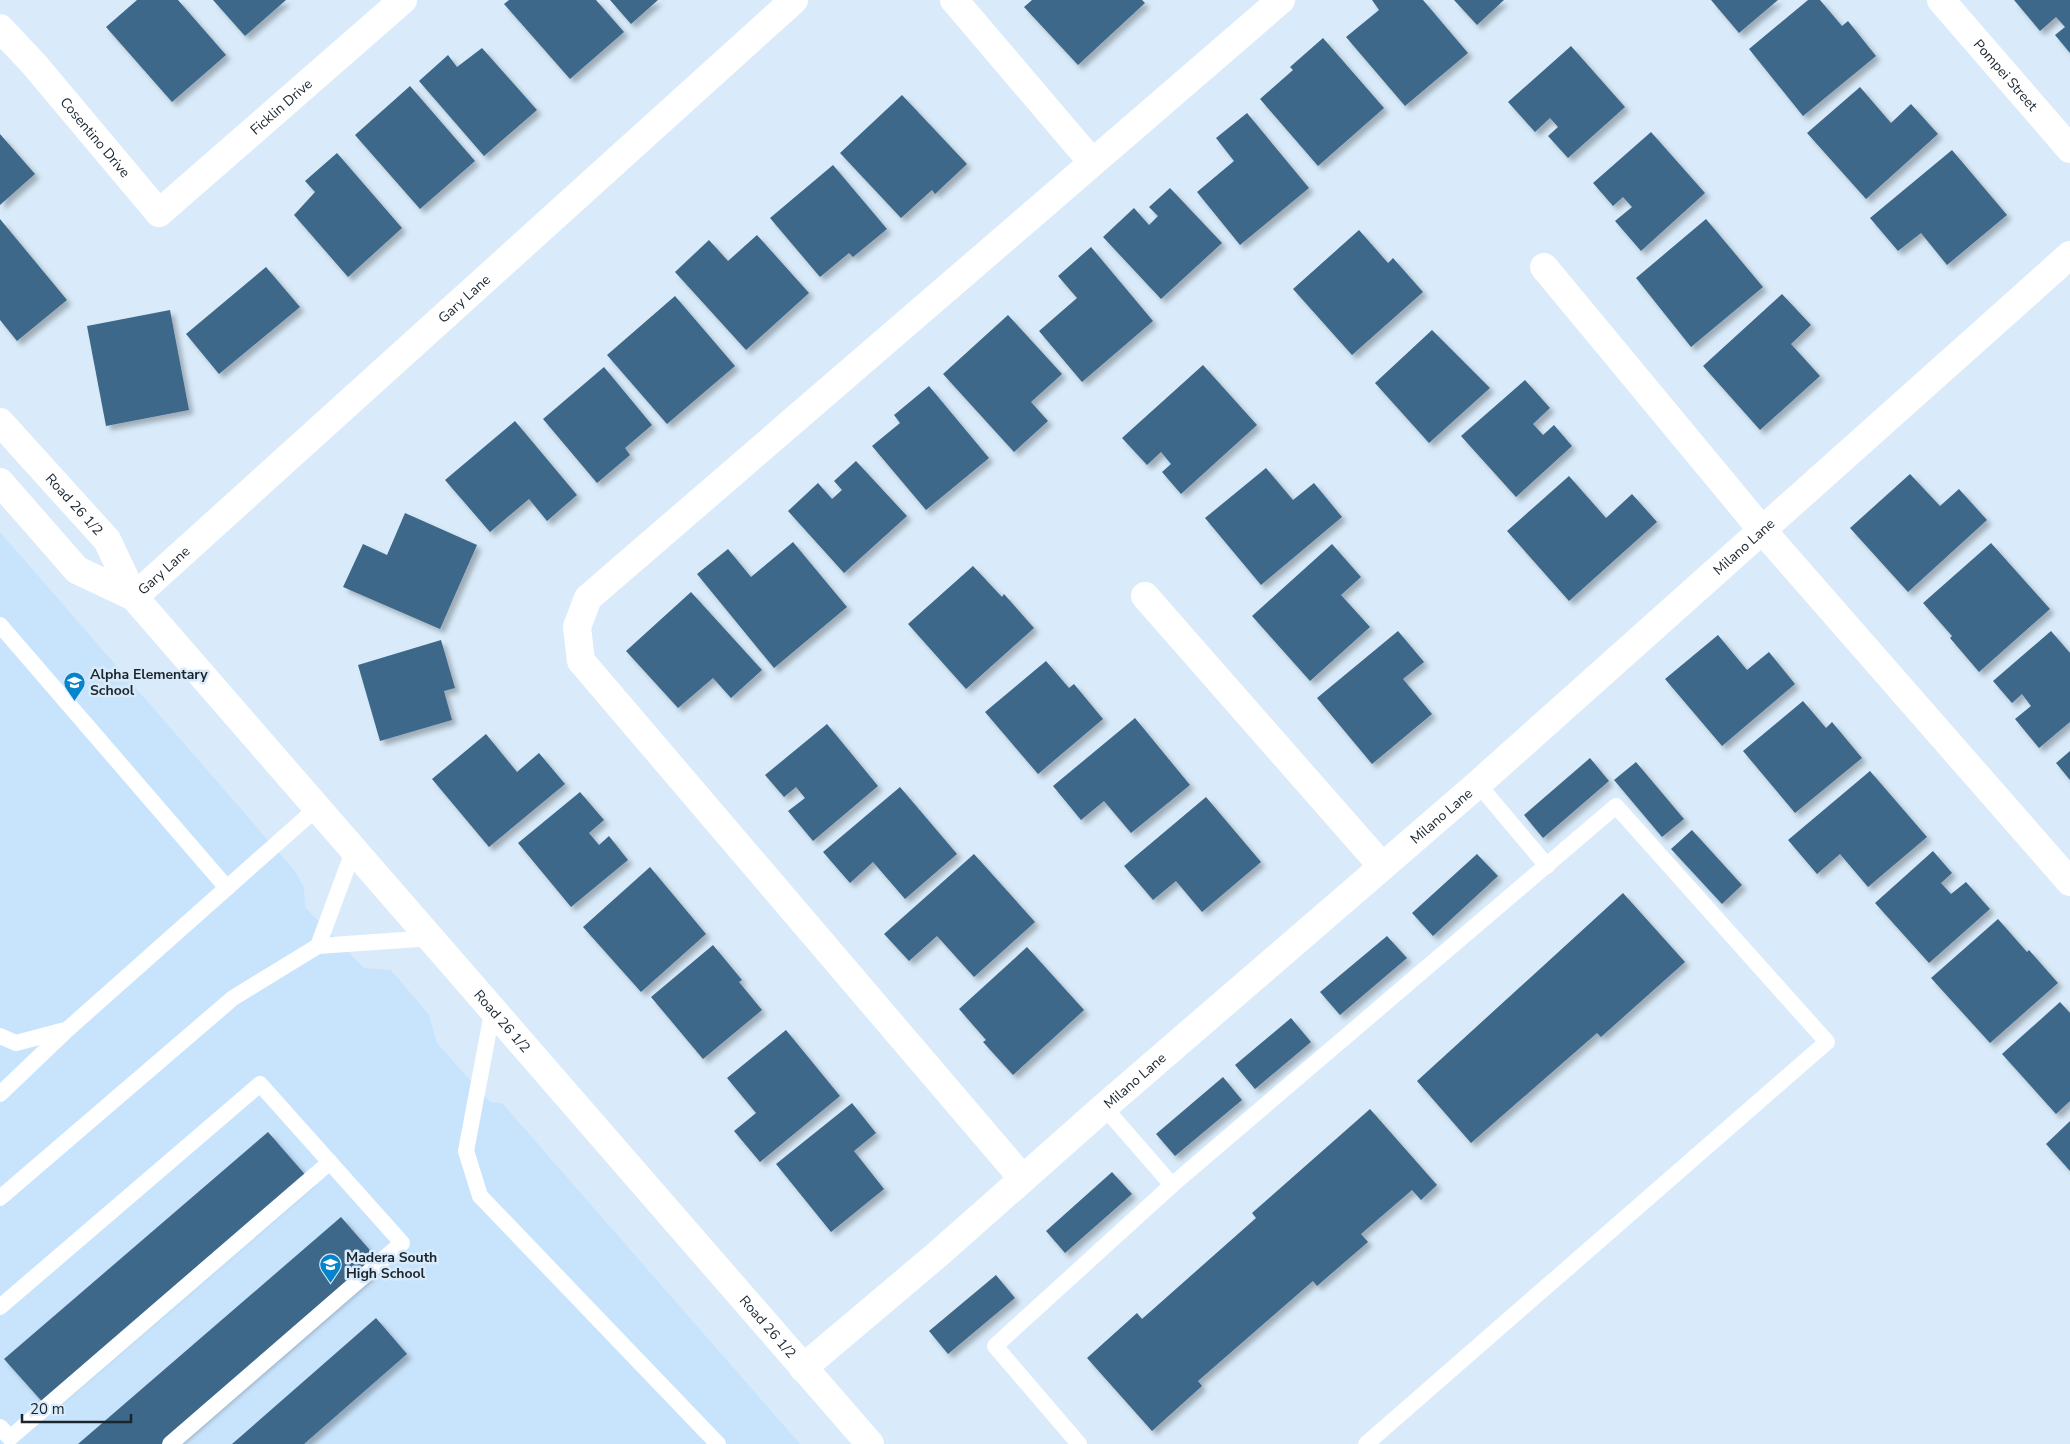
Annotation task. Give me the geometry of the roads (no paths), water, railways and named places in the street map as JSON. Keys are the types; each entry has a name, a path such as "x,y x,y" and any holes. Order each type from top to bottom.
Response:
{"street":[{"name":"Ficklin Drive","path":"159,213 403,0"},
{"name":"Gary Lane","path":"134,597 794,0"},
{"path":"954,0 1092,162"},
{"path":"1023,1179 581,661 577,628 588,598 1281,0"},
{"name":"Pompei Street","path":"1941,0 2070,149"},
{"name":"Cosentino Drive","path":"0,28 33,63 159,213"},
{"name":"Milano Lane","path":"803,1368 938,1254 1104,1107 1478,784 2070,255"},
{"path":"1544,267 1762,530 2070,882"},
{"name":"Road 26 1/2","path":"0,422 107,540 134,597 870,1444"},
{"name":"Road 26 1/2","path":"0,482 77,570 134,597"},
{"path":"1145,596 1382,866"}],"lane":[{"path":"0,625 226,888"},
{"path":"1478,784 1548,866"},
{"path":"1079,1444 995,1346 1172,1185 1616,806 1827,1042 1366,1444"},
{"path":"0,1094 68,1029 318,807"},
{"path":"318,946 354,849"},
{"path":"0,1198 233,998 318,946 432,938"},
{"path":"493,1008 466,1151 480,1196 718,1444"},
{"path":"0,1036 16,1043 68,1029"},
{"path":"0,1307 260,1084 402,1243 170,1444"},
{"path":"1104,1107 1172,1185"},
{"path":"7,1438 330,1162"}],"place":[{"name":"Alpha Elementary School","path":"74,701"},
{"name":"Madera South High School","path":"330,1284"}]}
